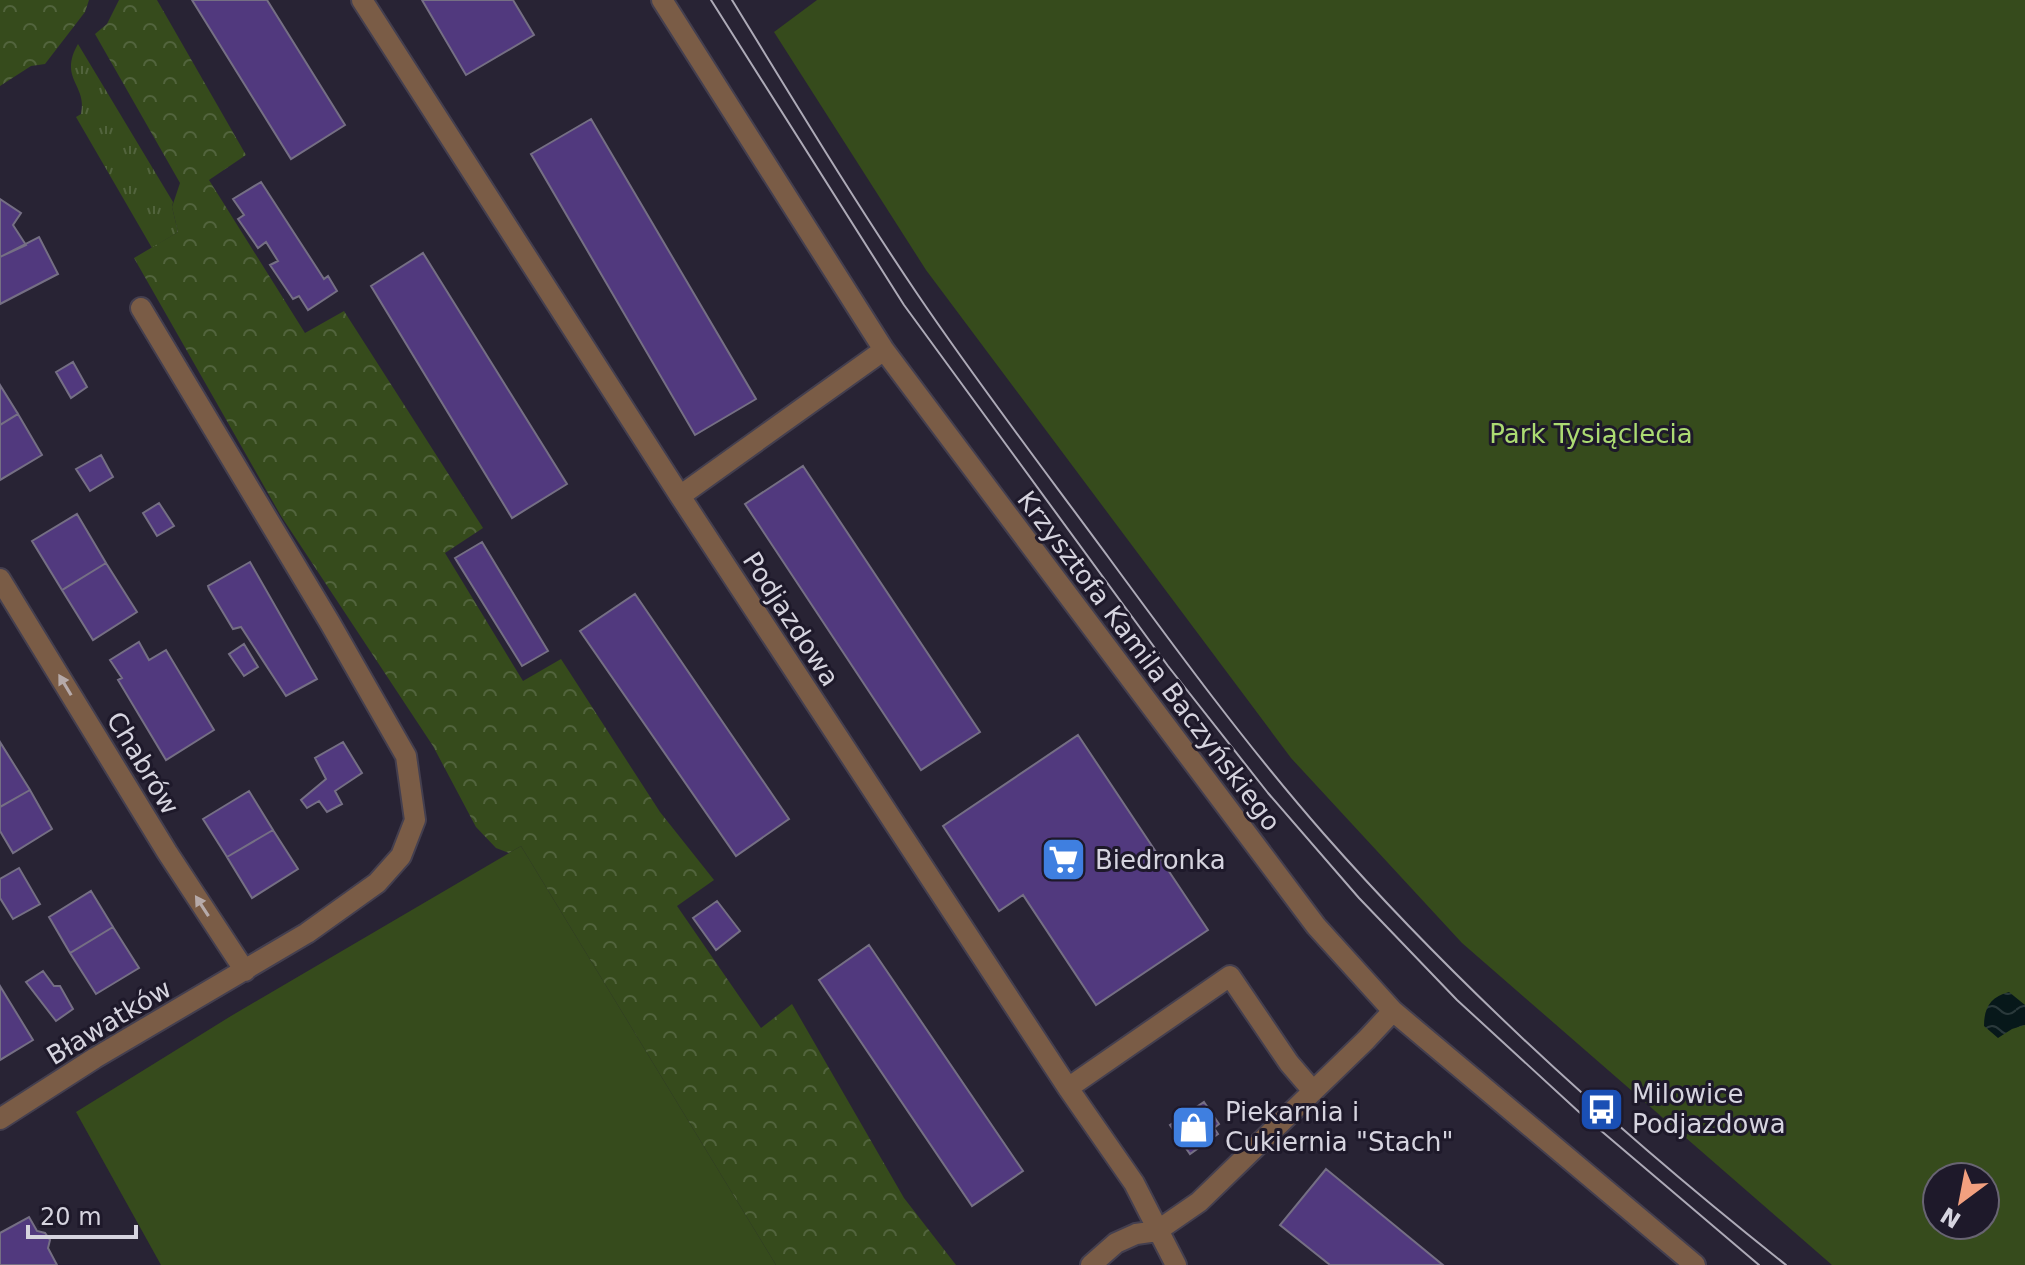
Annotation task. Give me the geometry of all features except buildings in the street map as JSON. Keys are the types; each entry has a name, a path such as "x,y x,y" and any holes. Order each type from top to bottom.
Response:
{"street":[{"name":"Podjazdowa","path":"362,0 680,496 1068,1088 1134,1183 1176,1265"},
{"name":"Krzysztofa Kamila Baczyńskiego","path":"662,0 884,350 1316,926 1393,1011 1695,1265"},
{"name":"Bławatków","path":"0,1119 95,1058 307,933 377,883 401,856 415,820 406,756 141,308"},
{"path":"680,496 884,350"},
{"name":"Chabrów","path":"0,579 167,852 245,971"},
{"path":"1068,1088 1230,976 1289,1063 1313,1091"},
{"path":"1091,1265 1116,1243 1136,1234 1157,1231 1199,1202 1393,1011"}],"green space":[{"path":"0,0 89,0 85,12 45,64 31,66 0,86"},
{"path":"119,0 157,0 246,155 209,180 305,333 344,311 483,528 445,553 523,681 561,659 660,812 714,880 677,906 761,1028 792,1004 904,1198 956,1265 776,1265 521,846 509,853 496,848 476,827 433,746 281,516 134,258 178,232 172,207 180,183 95,34 107,24"},
{"name":"Park Tysiąclecia","path":"817,0 2025,0 2025,1265 1832,1265 1462,943 1291,758 926,270 774,32"},
{"path":"78,44 173,202 178,232 152,248 76,117 81,114 82,104 71,66"},
{"path":"521,846 776,1265 161,1265 76,1112 231,1016"}],"water":[{"path":"2009,992 2025,1005 2025,1025 1998,1038 1984,1026 1985,1014 1993,1000"}],"tram line":[{"path":"711,0 904,305 1168,666 1268,793 1359,898 1457,1000 1579,1112 1759,1265"},
{"path":"732,0 847,186 941,329 1187,663 1295,801 1432,950 1545,1060 1664,1165 1786,1265"}],"place":[{"name":"Biedronka","path":"1064,860"},
{"name":"Milowice Podjazdowa","path":"1601,1109"},
{"name":"Piekarnia i Cukiernia \"Stach\"","path":"1194,1127"}]}
